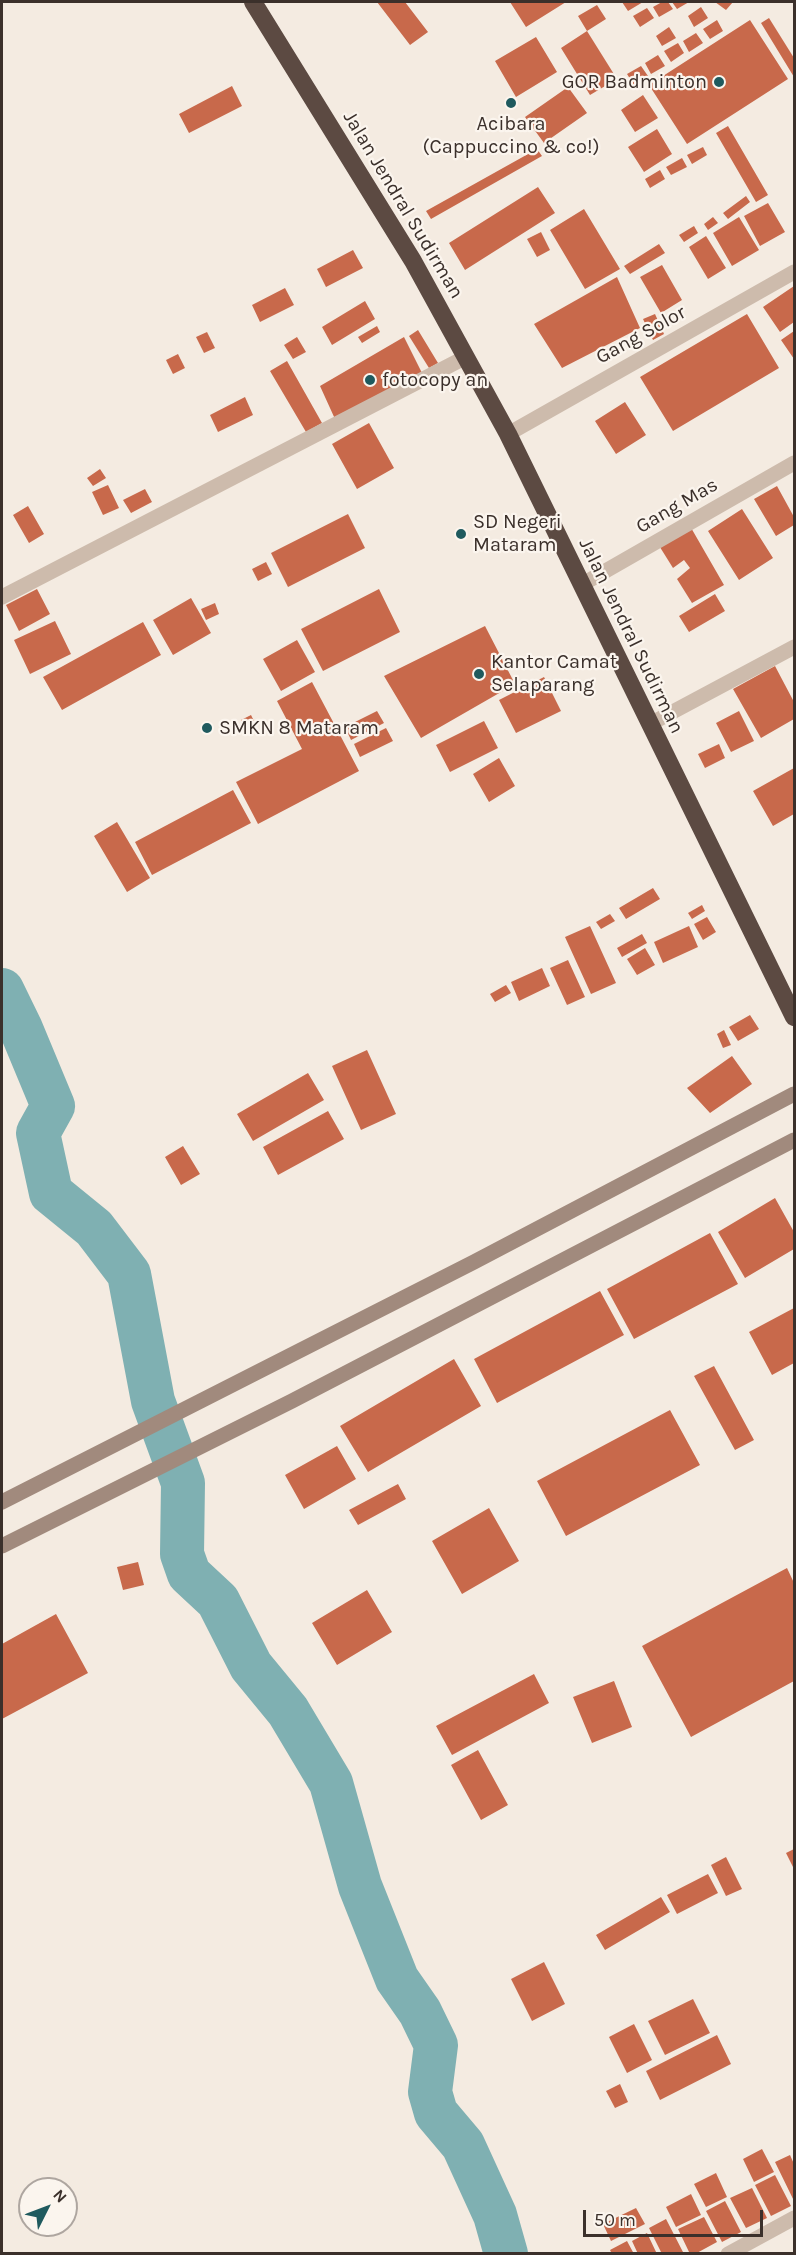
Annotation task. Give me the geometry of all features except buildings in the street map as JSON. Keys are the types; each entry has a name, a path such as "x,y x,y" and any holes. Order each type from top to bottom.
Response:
{"highway":[{"name":"Jalan Jendral Sudirman","path":"253,2 413,261 508,434 795,1017"}],"main road":[{"path":"2,1502 474,1263 795,1094"},
{"path":"2,1546 291,1401 795,1140"}],"street":[{"name":"Gang Solor","path":"508,434 795,272"},
{"path":"2,597 466,357"},
{"name":"Gang Mas","path":"581,585 795,463"},
{"path":"650,724 795,647"},
{"path":"728,2253 795,2218"}],"waterway":[{"path":"2,990 53,1106 38,1133 51,1193 94,1228 129,1274 153,1401 183,1483 182,1554 189,1574 218,1601 251,1666 288,1711 331,1783 360,1886 397,1979 420,2012 436,2045 430,2092 436,2113 463,2145 495,2215 506,2254"}],"place":[{"name":"GOR Badminton","path":"719,82"},
{"name":"Acibara (Cappuccino & co!)","path":"511,103"},
{"name":"fotocopy an","path":"370,380"},
{"name":"SD Negeri Mataram","path":"461,534"},
{"name":"Kantor Camat Selaparang","path":"479,674"},
{"name":"SMKN 8 Mataram","path":"207,728"}]}
